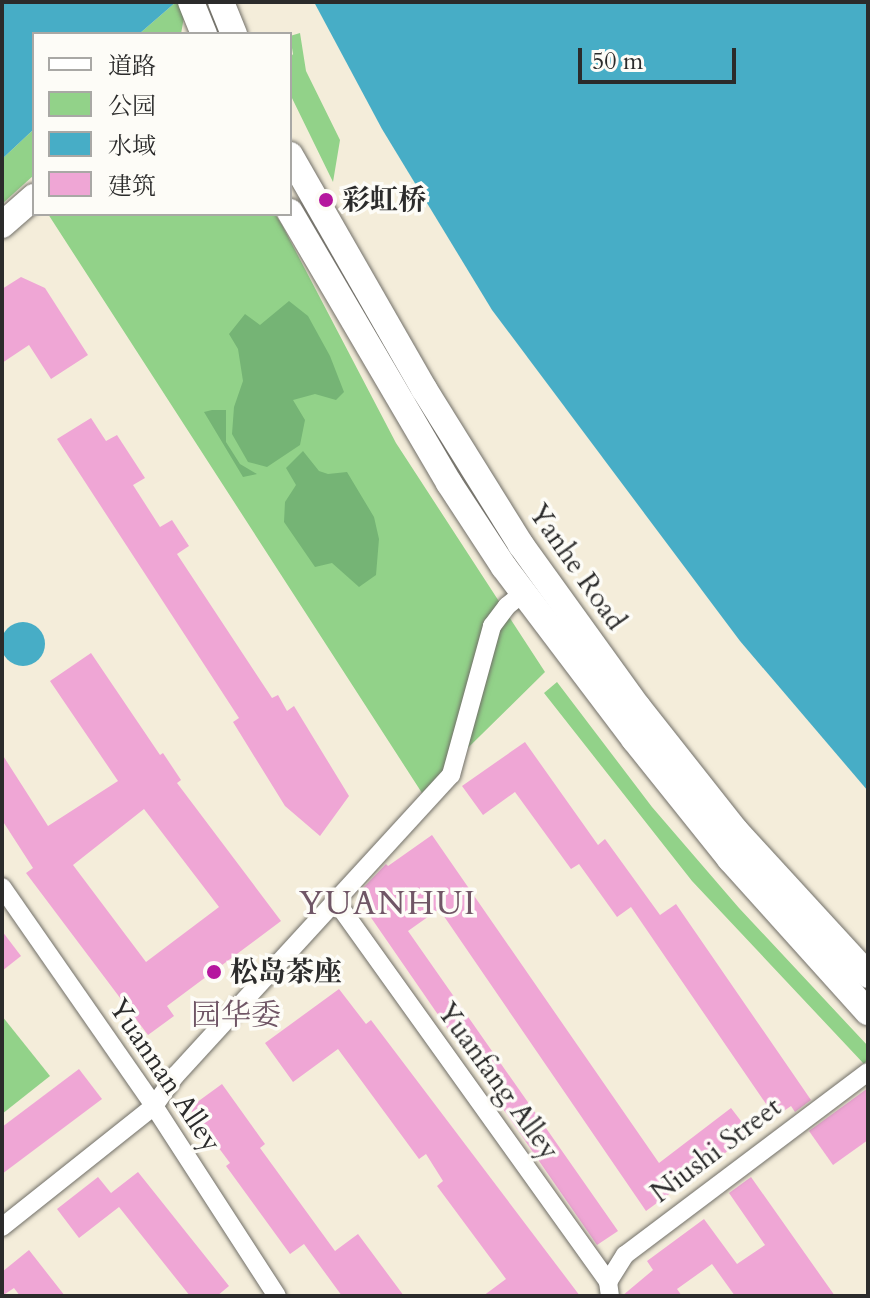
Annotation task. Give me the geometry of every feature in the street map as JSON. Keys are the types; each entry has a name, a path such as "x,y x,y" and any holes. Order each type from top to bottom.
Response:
{"main road":[{"path":"191,2 203,32"},
{"path":"221,2 233,32"},
{"name":"Yanhe Road","path":"292,158 424,389 521,545 638,707 736,831 868,975"},
{"path":"2,225 32,199"},
{"name":"Yanhe Road","path":"292,215 449,483 524,592 634,739 723,849 868,1012"}],"street":[{"path":"2,1227 154,1106 176,1075 451,775 492,626 507,606 524,592"},
{"name":"Yuannan Alley","path":"2,887 154,1106 277,1296"},
{"name":"Yuanfang Alley","path":"335,900 609,1289"},
{"name":"Niushi Street","path":"609,1289 625,1255 868,1072"}],"green space":[{"path":"176,2 200,2 184,17 181,32 141,32"},
{"path":"300,33 306,71 340,140 333,182 292,98 292,35"},
{"path":"32,131 32,177 2,204 2,159"},
{"path":"49,216 276,216 396,443 545,672 422,793"},
{"path":"289,301 308,316 330,356 344,392 336,400 315,394 293,400 305,420 300,445 267,467 248,462 232,434 234,407 243,381 238,349 229,334 245,314 260,325"},
{"path":"226,410 226,442 240,464 257,474 243,477 204,412"},
{"path":"303,451 319,471 328,474 347,472 374,517 379,539 376,575 359,587 332,563 315,567 284,522 285,502 296,485 286,468"},
{"path":"557,682 652,807 739,908 868,1046 868,1059 864,1064 692,881 544,693"},
{"path":"2,1016 50,1076 2,1114"}],"water":[{"path":"2,2 176,2 141,32 32,32 32,131 2,159"},
{"path":"314,2 868,2 868,791 740,641 492,310 382,129"},
{"path":"23,622 38,629 45,644 38,659 23,666 8,659 1,644 8,629"}],"building":[{"path":"21,277 45,288 88,355 51,379 29,345 2,363 2,289"},
{"path":"91,418 106,441 117,435 145,478 133,485 160,527 172,520 189,546 177,554 272,698 278,695 287,711 294,706 349,796 320,836 285,806 233,722 239,718 57,439"},
{"path":"91,653 160,755 163,753 181,780 177,783 281,921 167,1006 174,1016 148,1035 26,873 33,868 2,820 2,754 48,826 118,781 50,681","holes":["144,809 219,907 146,962 73,865"]},
{"path":"525,742 598,845 605,839 660,915 676,904 811,1100 795,1112 791,1106 775,1117 631,907 617,917 579,864 571,869 515,792 483,815 462,786"},
{"path":"432,835 659,1163 731,1108 751,1134 646,1211 439,909 408,931 618,1231 597,1245 363,906 371,899 363,888 386,864 388,866"},
{"path":"2,931 21,956 2,971"},
{"path":"339,989 366,1024 371,1020 580,1296 483,1296 506,1279 437,1186 443,1181 426,1154 419,1159 338,1049 293,1082 265,1043"},
{"path":"79,1069 102,1099 2,1174 2,1127"},
{"path":"222,1084 265,1144 260,1148 335,1251 358,1234 404,1296 342,1296 304,1244 290,1254 226,1166 230,1163 189,1108"},
{"path":"868,1088 868,1140 833,1165 809,1131"},
{"path":"138,1172 229,1286 217,1296 190,1296 119,1207 79,1238 57,1209 98,1177 111,1193"},
{"path":"751,1177 835,1296 735,1296 712,1264 677,1289 682,1296 622,1296 653,1270 647,1261 704,1219 737,1264 765,1245 729,1193"},
{"path":"29,1250 65,1296 20,1296 14,1288 2,1296 2,1272"}],"place":[{"name":"彩虹桥","path":"326,200"},
{"name":"松岛茶座","path":"214,972"}],"district":[{"name":"YUANHUI","path":"388,904"},
{"name":"园华委","path":"236,1016"}]}
